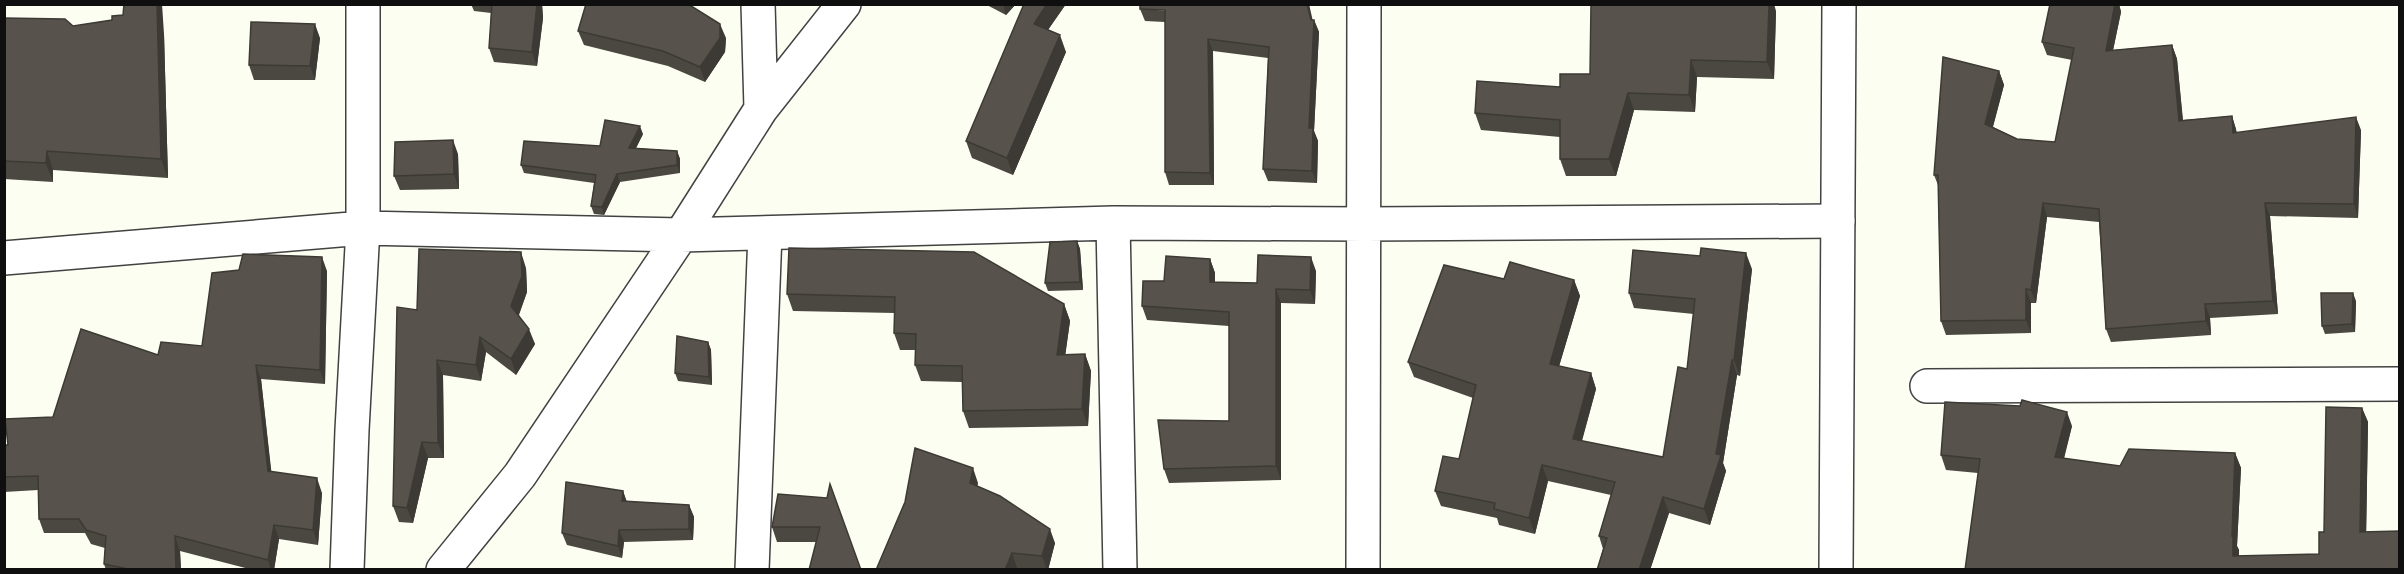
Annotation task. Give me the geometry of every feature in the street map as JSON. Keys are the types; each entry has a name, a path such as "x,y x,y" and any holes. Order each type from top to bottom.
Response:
{"street":[{"path":"347,570 363,228 363,4"},
{"path":"758,4 761,109"},
{"path":"443,570 520,475 681,235 761,109 844,4"},
{"path":"1363,570 1364,4"},
{"path":"1836,570 1839,4"},
{"path":"4,258 363,228 681,235 1113,223 1838,221"},
{"path":"1113,223 1120,570"},
{"path":"752,570 765,233"},
{"path":"1927,386 2400,384"}],"building":[{"path":"124,4 157,4 161,159 47,151 46,163 4,161 4,18 65,19 73,26 112,20 112,16 123,15"},
{"path":"492,4 537,4 532,52 489,48"},
{"path":"586,4 688,4 720,24 720,38 700,67 663,51 578,31"},
{"path":"1024,4 1047,4 1034,24 1060,35 1007,158 966,141"},
{"path":"1140,4 1307,4 1311,20 1314,20 1309,128 1313,128 1312,171 1263,169 1269,47 1208,39 1210,173 1165,172 1165,10 1140,9"},
{"path":"1591,4 1769,4 1767,62 1691,60 1689,95 1628,93 1609,159 1560,159 1560,120 1475,113 1477,81 1560,87 1560,74 1590,74"},
{"path":"2050,4 2115,4 2106,51 2172,45 2179,121 2232,116 2233,133 2356,117 2354,204 2265,203 2273,301 2205,304 2206,321 2106,329 2099,209 2043,203 2031,290 2026,289 2026,320 1941,321 1938,175 1934,175 1943,57 1999,71 1985,124 2017,139 2055,142 2074,48 2042,42"},
{"path":"251,22 315,24 310,66 249,65"},
{"path":"605,120 640,126 629,148 677,151 677,165 617,174 602,207 591,206 596,175 521,165 524,141 600,146"},
{"path":"453,140 454,174 394,176 395,142"},
{"path":"1077,241 1080,282 1045,283 1050,242"},
{"path":"789,248 974,252 1064,304 1057,355 1085,354 1082,409 963,411 962,366 915,365 916,334 894,333 895,297 787,294"},
{"path":"1701,248 1746,253 1734,360 1732,360 1716,454 1721,455 1704,509 1663,497 1639,570 1597,570 1607,538 1599,536 1615,482 1542,465 1529,518 1494,509 1495,503 1435,491 1443,456 1459,459 1476,385 1408,362 1444,265 1504,279 1510,262 1574,280 1550,364 1591,373 1573,439 1663,457 1678,367 1687,369 1695,299 1629,293 1633,250 1700,256"},
{"path":"419,249 521,252 522,276 511,306 529,329 511,359 480,337 476,365 437,360 438,443 422,442 407,508 393,506 397,307 417,310"},
{"path":"243,254 322,257 320,370 256,365 268,471 317,478 313,530 274,525 268,560 175,536 176,570 133,570 104,564 106,536 86,530 79,519 39,519 38,476 4,477 4,445 8,445 5,419 53,417 81,329 158,355 161,342 202,346 212,273 239,270"},
{"path":"1258,255 1311,257 1310,290 1276,289 1276,466 1164,469 1158,420 1229,421 1229,312 1142,306 1143,281 1164,281 1166,256 1210,259 1210,282 1257,283"},
{"path":"2321,293 2353,293 2352,324 2322,326"},
{"path":"677,336 708,342 709,377 675,373"},
{"path":"2022,400 2067,412 2055,457 2120,466 2129,449 2235,453 2233,556 2319,554 2319,532 2324,532 2326,407 2362,408 2360,532 2400,531 2400,570 1965,570 1980,459 1941,455 1945,402 2020,406"},
{"path":"915,448 973,468 970,483 1000,496 1050,529 1042,556 1012,553 1005,570 876,570 905,502"},
{"path":"566,482 623,491 622,501 689,505 689,529 619,530 618,546 562,533"},
{"path":"830,484 861,570 809,570 820,527 772,527 778,494 827,498"}]}
